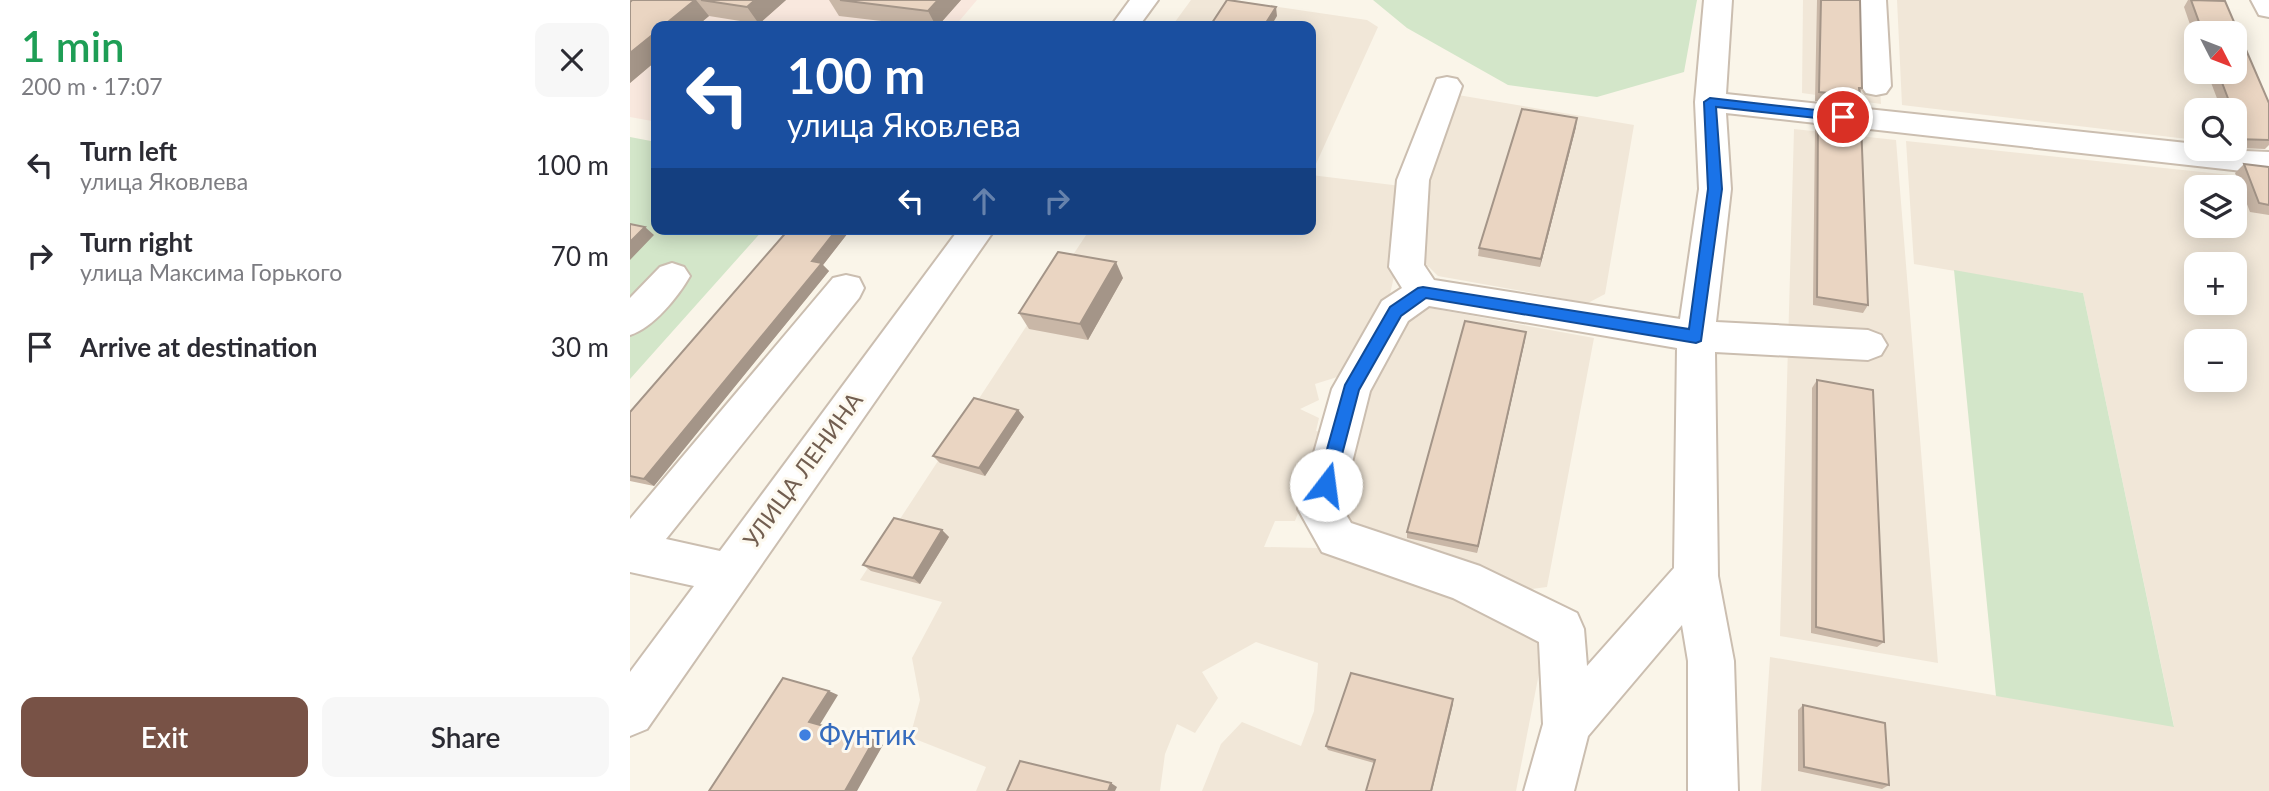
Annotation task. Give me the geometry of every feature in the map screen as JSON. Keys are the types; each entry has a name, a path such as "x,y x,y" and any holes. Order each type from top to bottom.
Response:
{"street":[{"path":"1129,21 1144,0"},
{"path":"1713,791 1711,661 1696,576 1696,337 1715,189 1710,102 1718,0"},
{"path":"1872,0 1876,86"},
{"path":"2265,0 2269,9"},
{"path":"1423,292 1406,267 1413,180 1447,86"},
{"path":"1710,102 2269,163"},
{"name":"УЛИЦА ЛЕНИНА","path":"630,712 974,235"},
{"path":"630,321 672,276"},
{"path":"729,573 630,552 846,288"},
{"path":"1549,791 1567,723 1561,629 1464,581 1338,538 1319,509 1351,389 1395,312 1423,292 1696,337 1868,345"},
{"path":"1567,723 1696,576"}],"shaded area":[{"path":"630,0 977,0 959,21 651,21 651,121 630,117"},
{"path":"1191,0 1232,0 1367,20 1378,27 1316,164 1316,21 1176,21"},
{"path":"1803,0 1874,0 1881,104 1802,93"},
{"path":"1897,0 2214,0 2222,21 2184,21 2184,84 2235,84 2235,98 2184,98 2184,139 1902,105"},
{"path":"1458,95 1634,125 1605,294 1588,303 1438,276 1429,267 1418,264 1416,224"},
{"path":"1794,129 1896,140 1938,663 1780,636"},
{"path":"1906,141 2231,175 2184,175 2184,238 2247,238 2247,177 2269,179 2269,791 1761,791 1770,657 2174,726 2083,293 1914,264"},
{"path":"1316,176 1401,186 1397,263 1384,321 1350,373 1315,384 1319,400 1300,409 1319,418 1316,431 1330,433 1295,521 1275,521 1264,547 1318,548 1413,573 1529,626 1543,653 1516,791 1202,791 1221,744 1242,722 1301,746 1314,711 1318,663 1256,642 1202,672 1218,698 1195,733 1177,724 1165,754 1160,791 976,791 986,767 910,737 920,700 912,658 942,602 860,580 1086,235 1316,235"},
{"path":"1419,306 1594,338 1547,587 1524,590 1341,525 1368,394 1389,345"}],"green space":[{"path":"1373,0 1697,0 1684,72 1597,97 1508,85 1407,28"},
{"path":"630,137 651,141 651,235 759,235 630,379"},
{"path":"1954,270 2083,293 2174,727 1996,696"}],"building":[{"path":"695,0 669,21 651,21 651,36 630,53 630,2"},
{"path":"701,0 755,0 747,7"},
{"path":"840,0 938,0 928,11"},
{"path":"1227,0 1276,7 1267,21 1213,21"},
{"path":"1821,0 1860,0 1860,96 1819,92"},
{"path":"2191,0 2225,1 2234,21 2199,21"},
{"path":"2247,52 2269,103 2269,140 2247,139 2247,98 2228,98 2223,84 2247,84"},
{"path":"1522,109 1577,118 1541,259 1479,248"},
{"path":"1818,117 1861,122 1868,305 1817,297"},
{"path":"2244,164 2269,167 2269,205 2259,203"},
{"path":"630,224 645,227 630,242"},
{"path":"784,235 832,235 812,261 822,263 644,479 630,476 630,412"},
{"path":"1058,252 1116,262 1080,324 1019,313"},
{"path":"1465,321 1526,332 1478,546 1407,532"},
{"path":"1817,380 1873,390 1884,642 1816,627"},
{"path":"974,398 1018,410 979,468 933,456"},
{"path":"894,518 942,530 913,578 863,565"},
{"path":"1351,673 1453,699 1431,791 1366,791 1375,760 1326,746"},
{"name":"Фунтик","path":"783,678 829,691 809,722 874,740 845,791 709,791"},
{"path":"1803,705 1885,723 1889,785 1804,767"},
{"path":"1020,761 1111,783 1108,791 1007,791"}],"place":[{"name":"Фунтик","path":"805,735"}],"route":[{"path":"1326,485 1351,389 1395,312 1423,292 1696,337 1715,189 1710,102 1843,117"}]}
